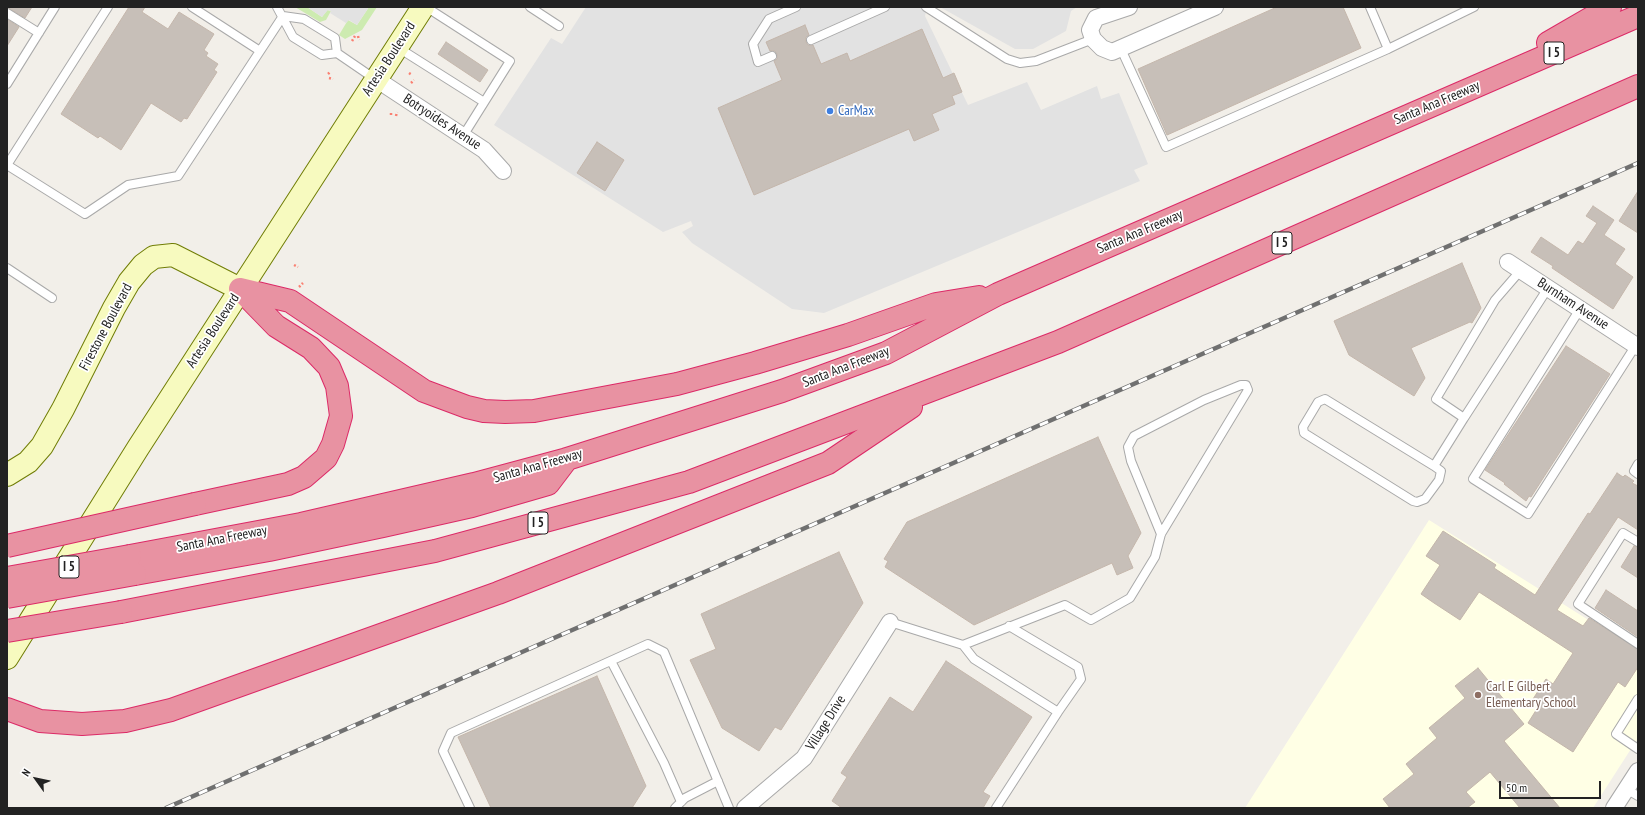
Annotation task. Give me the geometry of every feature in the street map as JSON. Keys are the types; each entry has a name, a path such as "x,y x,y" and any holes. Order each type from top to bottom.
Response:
{"highway":[{"path":"1470,89 1610,7"},
{"name":"Santa Ana Freeway","path":"7,578 133,565 474,484 567,459 782,391 886,353 998,294 1638,16"},
{"name":"I 5","path":"7,631 121,612 435,551 689,482 1058,342 1632,90"},
{"path":"240,289 290,301 424,391 467,407 484,411 505,412 541,410 677,384 755,363 841,337 936,304 998,294"},
{"path":"7,546 288,484 304,477 326,458 338,430 341,416 337,386 329,367 311,348 276,326 240,289"},
{"path":"7,709 40,721 82,724 125,721 171,710 498,593 828,463 942,387"},
{"path":"7,597 133,565"}],"main road":[{"name":"Artesia Boulevard","path":"7,658 240,289 423,7"},
{"name":"Firestone Boulevard","path":"7,475 28,462 42,446 63,409 114,308 129,282 143,265 154,257 173,255 240,289"}],"street":[{"path":"1129,7 1096,18 1090,30 1093,39 1102,48 1112,52 1121,49 1215,7"},
{"name":"Botryoides Avenue","path":"376,79 484,150 503,171"},
{"name":"Burnham Avenue","path":"1515,266 1637,346"},
{"name":"Village Drive","path":"745,808 804,758 890,622"},
{"path":"1614,808 1632,793 1638,771"}],"lane":[{"path":"7,84 55,7"},
{"path":"108,7 7,165 85,214 128,186 178,176 283,16"},
{"path":"192,7 260,51"},
{"path":"277,7 293,37 322,55 337,53 376,79"},
{"path":"426,7 510,61 463,136"},
{"path":"530,7 559,26"},
{"path":"772,56 758,62 753,44 768,19 796,7"},
{"path":"811,40 885,7"},
{"path":"926,7 1007,59 1020,63 1036,61 1093,39"},
{"path":"1370,7 1388,49"},
{"path":"1121,49 1166,147 1388,49 1474,7"},
{"path":"7,13 39,33"},
{"path":"283,16 304,19 335,38 337,53"},
{"path":"397,46 484,102"},
{"path":"1464,418 1436,399 1515,266"},
{"path":"7,268 52,298"},
{"path":"1434,466 1548,288"},
{"path":"1580,308 1473,479 1528,514 1637,346"},
{"path":"963,644 1064,605 1091,620 1130,598 1155,557 1161,534 1248,390 1246,385 1241,385 1204,400 1134,436 1128,447 1131,461 1161,534"},
{"path":"1325,399 1434,466 1441,471 1439,480 1425,500 1413,502 1304,433 1303,427 1318,402 1325,399"},
{"path":"1638,464 1634,471 1638,474"},
{"path":"1638,542 1623,533 1578,604 1638,644"},
{"path":"890,622 963,644 974,659 1058,712"},
{"path":"996,808 1081,679 1078,667 1009,626"},
{"path":"470,808 443,751 451,733 648,644 664,652 729,808"},
{"path":"611,661 664,763 678,805 718,781"},
{"path":"1638,700 1616,734 1638,749"}],"path":[{"path":"352,41 356,36 359,40"},
{"path":"411,83 414,80"},
{"path":"396,116 397,112"},
{"path":"294,265 298,267"},
{"path":"299,288 303,283"}],"shaded area":[{"path":"307,7 369,7 357,25 349,20 346,23 330,13 331,11 328,10 322,17"},
{"path":"586,7 927,7 925,16 968,105 1027,82 1041,110 1097,86 1101,99 1119,93 1148,164 1134,170 1140,181 824,313 792,309 692,243 682,232 693,226 691,221 663,232 494,125 551,38 562,44"},
{"path":"940,7 1077,7 1071,11 1066,31 1033,49 1015,49"},
{"name":"Carl E Gilbert Elementary School","path":"1429,520 1638,651 1638,738 1593,808 1245,808"}],"green space":[{"path":"295,7 307,7 322,17 327,10 331,11 326,20 320,22"},
{"path":"369,7 377,7 362,30 345,39 339,35 348,20 357,25"}],"building":[{"path":"7,7 32,7 25,18"},
{"path":"129,7 145,7 142,12 168,29 179,12 214,34 204,50 208,53 206,56 218,64 214,70 217,72 187,119 184,118 181,122 151,103 121,150 100,136 98,138 61,114"},
{"path":"1277,7 1343,7 1361,48 1167,135 1138,69"},
{"path":"7,19 19,27 7,46"},
{"name":"CarMax","path":"805,25 809,35 806,37 806,42 808,45 813,45 821,64 847,53 850,61 922,29 943,78 954,73 962,92 952,96 955,104 932,114 939,130 914,141 909,129 754,195 718,108 782,80 774,61 777,59 777,54 775,51 770,51 766,42"},
{"path":"446,42 488,70 480,82 438,54"},
{"path":"597,142 624,160 605,191 577,173"},
{"path":"1638,191 1638,233 1619,221"},
{"path":"1593,206 1614,220 1604,235 1625,249 1615,264 1633,277 1613,309 1531,252 1541,237 1568,255 1578,241 1583,244 1597,223 1586,216"},
{"path":"1462,263 1481,308 1472,323 1470,322 1411,348 1425,378 1414,396 1349,355 1334,321"},
{"path":"1566,346 1610,374 1531,497 1529,496 1526,501 1504,484 1505,483 1485,470"},
{"path":"1098,437 1141,533 1128,556 1133,568 1117,575 1112,563 974,625 885,567 888,561 884,559 907,522"},
{"path":"1617,473 1623,477 1625,475 1634,481 1632,483 1638,486 1638,530 1618,517 1557,610 1583,626 1589,618 1638,649 1638,667 1625,687 1618,682 1573,752 1528,723 1540,704 1533,699 1546,679 1553,684 1573,653 1479,592 1460,620 1434,603 1421,594 1440,565 1426,556 1443,531 1496,565 1494,568 1535,595 1588,513 1590,514"},
{"path":"1634,546 1638,547 1638,578 1621,567"},
{"path":"839,552 863,603 781,730 775,727 759,751 722,728 690,660 716,649 701,614"},
{"path":"1606,590 1638,611 1638,637 1595,608"},
{"path":"946,661 1032,717 983,792 990,796 983,808 842,808 832,801 847,777 841,773 890,697 913,712"},
{"path":"1478,668 1524,724 1504,741 1560,808 1520,808 1490,772 1466,792 1475,802 1467,808 1390,808 1383,799 1414,774 1406,764 1437,738 1429,728 1465,698 1455,686"},
{"path":"597,676 646,786 632,808 491,808 458,737"}],"railway":[{"path":"166,808 1638,163"}],"place":[{"name":"CarMax","path":"830,111"},
{"name":"Carl E Gilbert Elementary School","path":"1478,695"}]}
